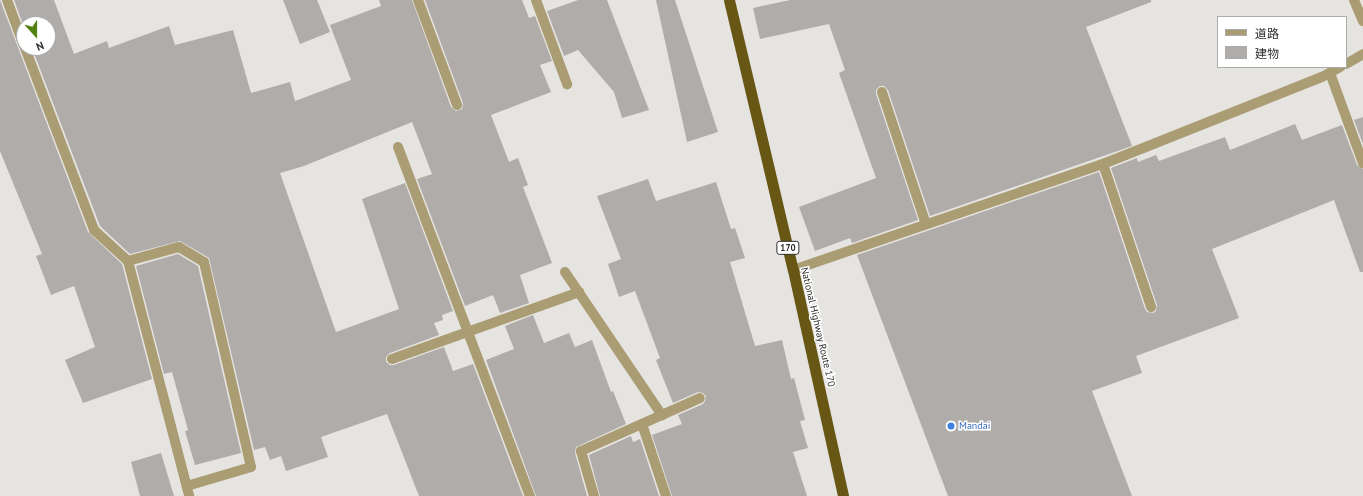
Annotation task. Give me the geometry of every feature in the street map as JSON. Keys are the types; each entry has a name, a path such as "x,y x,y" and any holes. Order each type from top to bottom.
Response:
{"highway":[{"name":"National Highway Route 170","path":"729,0 793,270 843,496"}],"street":[{"path":"6,0 16,26"},
{"path":"418,0 457,105"},
{"path":"536,0 567,84"},
{"path":"1354,0 1363,21"},
{"path":"1347,63 1363,54"},
{"path":"27,56 94,230 128,261 188,491 251,466 204,262 179,247 128,261"},
{"path":"793,270 1103,164 1330,73 1338,68"},
{"path":"1330,73 1363,163"},
{"path":"882,92 926,224"},
{"path":"398,147 530,496"},
{"path":"1103,164 1151,307"},
{"path":"564,272 662,415"},
{"path":"392,359 579,292"},
{"path":"594,496 581,451 700,398"},
{"path":"642,424 666,496"}],"building":[{"path":"0,0 16,42 16,56 21,56 88,232 122,264 152,379 83,403 65,360 95,347 74,286 51,295 36,256 42,254 0,151"},
{"path":"14,0 54,0 74,54 107,41 109,48 169,26 175,45 233,30 251,93 290,82 295,101 351,80 330,25 381,6 379,0 412,0 451,107 456,111 462,109 463,103 425,0 522,0 529,18 535,16 552,61 540,65 551,92 491,115 509,162 518,158 528,185 523,187 552,263 520,275 529,303 500,313 493,295 465,306 417,179 432,174 412,122 304,166 280,173 336,332 399,309 362,199 405,183 453,311 442,315 443,320 434,323 439,335 390,353 386,357 386,362 390,365 394,365 444,347 453,371 473,364 523,496 419,496 387,414 321,437 328,457 286,471 281,456 270,460 265,447 254,450 209,258 180,241 130,254 100,226 35,56 56,56 56,16 20,16"},
{"path":"283,0 317,0 330,32 300,44"},
{"path":"578,0 607,0 649,110 622,118 614,92 578,50 564,56 547,11"},
{"path":"656,0 675,0 718,132 687,142"},
{"path":"790,0 1151,0 1151,2 1086,27 1132,146 930,216 888,90 884,86 880,86 876,90 876,94 918,220 852,243 850,238 815,251 799,207 876,178 839,73 845,70 829,24 760,39 753,8"},
{"path":"1363,117 1363,144 1354,120"},
{"path":"1295,124 1302,140 1342,125 1357,165 1363,169 1363,272 1360,272 1334,200 1212,249 1239,318 1136,356 1142,373 1092,391 1132,496 948,496 857,255 1099,172 1145,309 1147,312 1153,313 1156,311 1157,305 1111,168 1137,158 1138,162 1156,155 1159,161 1225,137 1230,150"},
{"path":"648,179 656,201 716,182 731,229 735,228 745,258 730,262 755,346 782,340 791,379 794,378 805,420 800,421 808,448 793,452 807,496 672,496 652,435 682,424 678,415 703,404 706,396 703,393 698,392 673,403 656,360 660,358 635,291 619,297 608,264 621,259 597,196"},
{"path":"178,254 198,266 241,453 195,465 185,431 188,430 172,372 164,374 136,266"},
{"path":"533,315 544,343 569,333 575,347 592,340 611,392 613,391 626,424 576,447 575,453 587,496 536,496 486,360 514,349 505,326"},
{"path":"631,436 633,442 640,439 659,496 600,496 589,455"},
{"path":"161,453 174,496 140,496 131,462"}],"place":[{"name":"Mandai","path":"951,426"}]}
